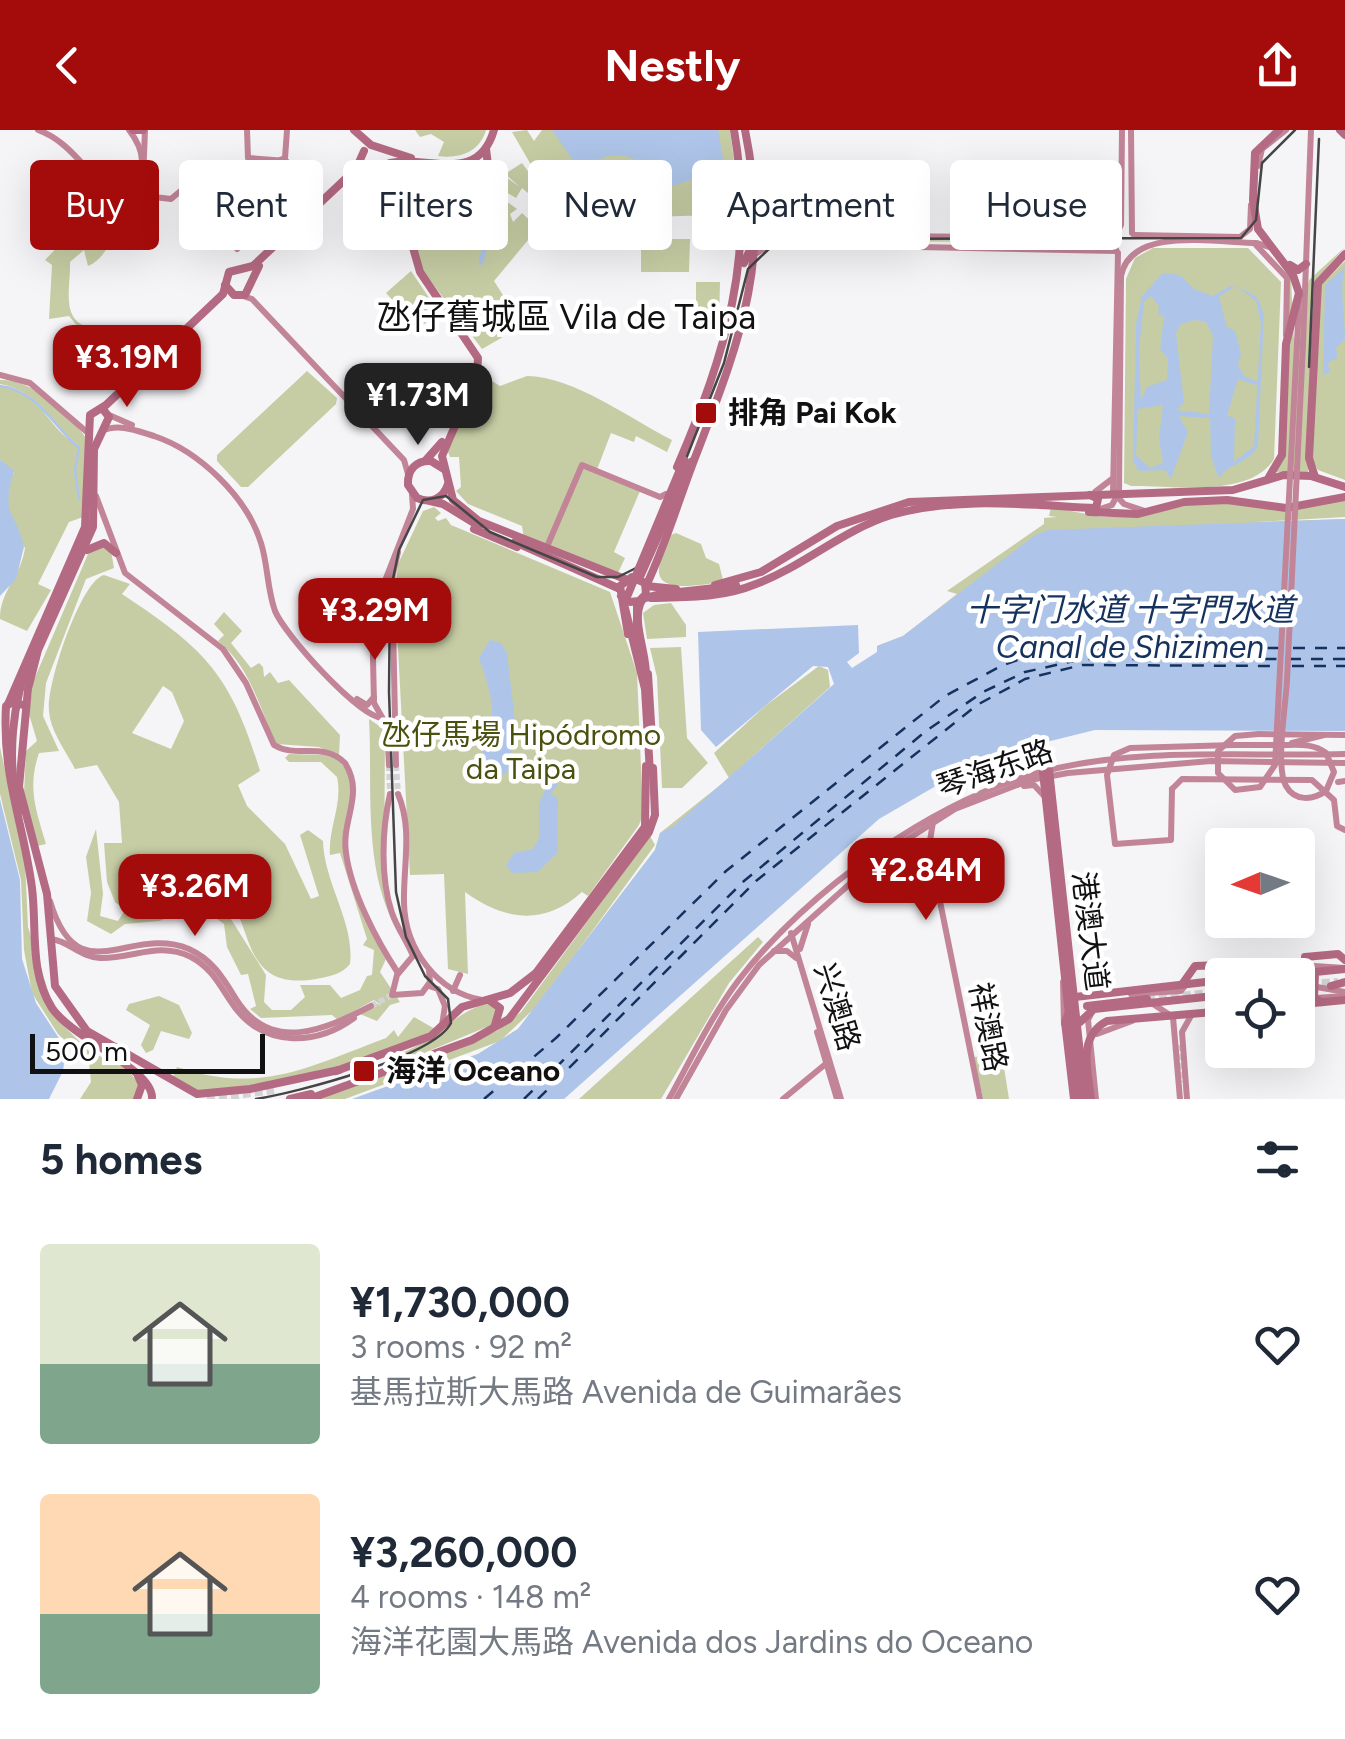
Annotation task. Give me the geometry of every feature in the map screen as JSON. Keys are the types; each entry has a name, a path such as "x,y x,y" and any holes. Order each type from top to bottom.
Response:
{"main road":[{"path":"38,130 71,148 82,160"},
{"path":"131,130 144,130 144,159 131,130"},
{"path":"248,130 246,153 252,160"},
{"path":"279,160 285,158 287,130"},
{"path":"353,130 390,160"},
{"path":"194,1099 78,1022 54,986 43,875 20,795 26,711 38,650 82,558 95,516 94,449 106,412 219,298 228,274 253,266 356,168 363,154 363,142 353,130"},
{"path":"484,160 494,130"},
{"path":"734,130 737,160"},
{"path":"745,130 748,160"},
{"path":"1122,234 1240,237 1250,229 1255,153 1282,130"},
{"path":"1254,215 1260,154 1282,130"},
{"path":"1306,292 1312,130"},
{"path":"1096,492 1109,486 1116,476 1121,276 1133,252 1126,132"},
{"path":"1122,204 1126,132"},
{"path":"470,160 488,145"},
{"path":"363,154 376,146"},
{"path":"285,148 290,160"},
{"path":"363,154 366,160"},
{"path":"343,186 256,270 255,296 407,456 444,469"},
{"path":"1253,200 1254,215 1268,246 1291,272 1298,300 1300,344"},
{"path":"1306,220 1306,292 1300,344 1284,659 1278,714 1277,733 1276,751 1276,757 1270,778 1256,790 1243,792 1220,778 1217,755 1234,736 1247,734 1253,734 1259,734 1275,734 1292,734 1345,735"},
{"path":"930,246 1133,252 1156,243 1245,243 1268,246 1294,269 1306,266"},
{"path":"1245,243 1262,249 1287,277 1282,455 1254,493 1265,506"},
{"path":"237,250 240,268 253,282"},
{"path":"408,250 412,265 470,350 474,367 439,450 408,476"},
{"path":"413,250 442,309 475,348 479,365 443,453 453,500 475,519 621,593"},
{"path":"645,828 648,804 641,684 621,593 716,373 735,303 740,250"},
{"path":"738,282 750,250"},
{"path":"431,1036 462,1007 520,988 543,965 645,828 651,811 648,696 635,629 640,601 737,345 756,250"},
{"path":"756,253 759,250"},
{"path":"308,1099 491,1032 518,1012 651,829 655,812 646,650 636,615 643,598 656,592 700,592 736,585 863,525 907,512 983,504 1107,508 1116,494 1117,252"},
{"path":"1316,504 1324,493 1310,458 1318,283 1345,254"},
{"path":"1291,272 1306,266"},
{"path":"239,296 253,282"},
{"path":"735,303 738,309 743,306 752,282"},
{"path":"226,284 239,296"},
{"path":"72,416 106,412 226,298 239,296 252,299 404,460 413,508 388,578 394,656 393,765 387,727 374,697 374,603 388,578 416,511 442,495 448,480"},
{"path":"1286,344 1298,300"},
{"path":"0,375 30,383 88,434"},
{"path":"106,412 181,444 223,477 261,532 276,600 287,624 360,703 369,704 374,697"},
{"path":"90,415 88,517 32,652 15,712 12,774 42,986 54,1010 80,1038 147,1080 152,1098 162,1088 202,1095 339,1070"},
{"path":"102,431 120,427 168,442 216,477 256,530 272,602 284,627 361,709 382,718"},
{"path":"648,696 629,623 628,601 687,461 688,442"},
{"path":"648,696 624,604 687,461 697,452"},
{"path":"545,552 580,467 585,465 658,496 666,494"},
{"path":"1116,476 1138,492"},
{"path":"492,534 628,578 639,578 646,586 666,593 740,590 779,574 812,540 847,522 909,502 1096,492 1233,490 1264,479 1318,478 1345,486"},
{"path":"94,485 122,568 134,582 182,613 222,648 246,683 274,745 286,750 324,750 345,763 355,796 346,858 373,926 398,973"},
{"path":"411,492 492,534 640,601 761,572"},
{"path":"1080,494 1097,497 1099,505 1094,509"},
{"path":"1116,494 1135,510 1157,510"},
{"path":"1062,504 1102,514 1157,510 1184,502 1227,500 1265,506 1316,504 1345,497"},
{"path":"812,540 822,546"},
{"path":"82,558 97,544 107,545 116,554"},
{"path":"657,559 656,576 666,593"},
{"path":"115,575 122,568"},
{"path":"635,629 640,607 666,593"},
{"path":"25,850 1,741 4,706 46,616"},
{"path":"372,640 384,647 393,639"},
{"path":"373,657 383,650 394,656"},
{"path":"1284,659 1287,677 1285,714 1284,733 1283,752 1282,767 1285,783 1304,798 1326,791 1334,772 1326,753 1310,745 1304,745 1294,745 1283,745 1119,752 1107,771 1113,842 1122,846 1172,840 1172,789 1182,779 1312,780 1334,800 1337,826 1345,830"},
{"path":"4,706 17,702 26,711"},
{"path":"382,718 395,710"},
{"path":"1283,745 1324,735"},
{"path":"1,741 14,748 24,741"},
{"name":"琴海东路","path":"672,1099 738,982 881,848 922,820 975,794 1046,774 1196,754 1345,754"},
{"name":"琴海东路","path":"672,1099 726,1010 789,932 933,821 1046,774 1206,761 1345,763"},
{"name":"港澳大道","path":"1046,774 1045,797 1064,976 1070,990"},
{"name":"港澳大道","path":"1046,774 1077,1022 1082,1099"},
{"path":"1012,786 1034,785 1045,797"},
{"path":"428,986 416,996 392,995 398,973 413,953 394,920 386,888 385,815 394,794 404,810 406,918 428,968 452,991 500,1008 496,1025"},
{"name":"祥澳路","path":"933,821 929,847 980,1099"},
{"path":"910,835 924,838 929,847"},
{"path":"798,959 800,939 812,916"},
{"path":"32,922 50,918"},
{"path":"33,934 40,940 50,938 97,958 154,949 186,955 212,973 248,1021 284,1038 324,1036 372,1006 322,1031 279,1032 247,1013 220,972 196,952 163,943 90,952 70,941 50,918"},
{"name":"兴澳路","path":"789,932 839,1099"},
{"path":"49,950 56,942 66,944"},
{"path":"773,952 787,950 798,959"},
{"path":"1305,958 1335,953 1344,966"},
{"path":"407,965 428,968"},
{"path":"1205,966 1195,966 1177,992 1080,1000 1082,1004 1091,1004 1205,997"},
{"path":"1344,966 1310,968 1310,993 1317,998 1345,996"},
{"path":"1315,972 1344,966"},
{"path":"428,968 428,986"},
{"path":"452,991 460,975"},
{"path":"1064,976 1061,996 1082,1099"},
{"path":"1082,1099 1065,1022 1072,1000 1086,993 1205,983"},
{"path":"1331,986 1345,983"},
{"path":"1185,984 1191,992 1205,997"},
{"path":"274,1090 431,1036 442,1026 445,1006 439,991 428,986"},
{"path":"397,1066 496,1025 536,986"},
{"path":"1318,987 1345,996"},
{"path":"1070,990 1082,1099"},
{"path":"1315,1002 1345,996"},
{"path":"1077,1022 1087,1011 1149,1001 1205,1010"},
{"path":"1077,1022 1091,1004"},
{"path":"1163,1006 1173,1017 1178,1032 1185,1099"},
{"path":"1082,1099 1091,1049 1089,1017 1102,1008"},
{"path":"1178,1032 1199,1010"},
{"path":"1082,1099 1086,1050 1092,1030 1106,1021 1205,1011"},
{"path":"1091,1049 1100,1030 1139,1018"},
{"path":"783,1099 828,1062"},
{"path":"132,1069 142,1085 136,1099"},
{"path":"1182,1082 1185,1099"},
{"path":"290,1099 344,1085"}],"green space":[{"path":"415,130 486,130 474,149 446,157 438,156 444,142 431,134 420,137"},
{"path":"527,130 534,141 542,130 730,130 734,160 692,160 692,215 672,216 672,160 528,160 512,132"},
{"path":"522,163 528,171 528,193 522,188 516,198 508,193 508,179 520,187 508,172"},
{"path":"508,202 517,209 510,214 513,222 522,213 528,219 528,240 494,281 510,306 497,322 497,337 503,337 482,349 423,271 416,250 508,250"},
{"path":"672,239 690,239 689,272 641,272 641,250 672,250"},
{"path":"1345,247 1315,281 1308,472 1276,472 1285,450 1288,276 1294,340 1309,280"},
{"path":"1153,248 1248,248 1281,282 1274,459 1263,472 1247,480 1208,487 1124,483 1126,279 1135,258"},
{"path":"55,250 84,250 70,262 69,291 74,317 88,327 83,333 69,316 49,319 52,265 45,260"},
{"path":"84,250 105,250 99,259 88,266"},
{"path":"1345,261 1345,480 1318,470 1312,460 1321,285"},
{"path":"411,271 438,311 419,329 386,293"},
{"path":"696,282 720,282 719,323 696,322"},
{"path":"307,371 337,398 336,404 248,487 241,487 217,461 217,455"},
{"path":"527,376 583,391 672,440 667,452 636,436 634,442 611,433 596,472 640,491 614,552 625,558 617,575 524,538 522,526 468,504 456,491 461,487 459,457 450,457 447,449 477,382 488,387 492,381 500,386"},
{"path":"0,380 25,385 49,399 86,438 83,517 69,522 38,584 51,590 27,631 0,619 3,600 25,548 2,507 4,484 14,473 0,459 0,386 26,395 58,430 78,445 34,400 25,393 13,388 0,384"},
{"path":"1345,500 1345,517 1256,522 1345,519 877,651 877,646 903,636 957,594 947,591 1044,524 1044,518 1057,517 1049,516 1051,507 1101,517 1137,517 1178,505 1229,502 1289,510"},
{"name":"氹仔馬場 Hipódromo da Taipa","path":"434,507 441,513 435,518 438,521 446,518 451,525 610,592 637,673 643,815 639,825 588,896 582,892 553,911 524,916 509,914 465,892 468,974 448,969 444,874 410,875 395,591 398,564 423,511"},
{"path":"676,533 701,544 706,558 719,564 723,580 689,586 666,583 661,578 663,555 671,535"},
{"path":"100,545 111,551 114,568 86,579 46,683 43,716 59,751 39,753 35,766 34,799 46,844 37,846 24,793 26,751 37,741 29,714 33,682 88,554"},
{"path":"104,575 130,584 122,594 195,649 225,687 238,710 260,771 238,785 247,806 285,844 311,899 319,896 300,835 308,830 323,841 328,872 348,933 350,964 343,971 316,979 290,980 272,974 259,963 239,917 220,895 193,894 140,911 115,902 107,882 104,843 122,843 119,802 97,765 75,769 55,733 49,711 53,679 67,635 95,581","holes":["163,686 172,692 184,721 171,749 132,733"]},
{"path":"671,603 686,625 686,637 647,639 643,613 654,605"},
{"path":"224,612 242,631 231,643 251,668 259,663 264,677 270,672 278,683 289,680 340,735 339,755 319,747 276,744 246,675 218,641 224,635 214,624"},
{"path":"681,647 687,738 708,763 682,788 662,788 657,677 650,648"},
{"path":"819,666 828,670 830,687 744,764 831,689 512,1046 352,1099 478,1054 518,1029 655,850 660,833 729,778 714,753 765,706"},
{"path":"369,719 385,730 384,885 402,937 389,913 375,860"},
{"path":"0,747 25,863 28,927 57,1019 89,1051 127,1069 140,1085 135,1099 80,1099 91,1082 89,1063 58,1034 32,993 24,950 21,880 0,794"},
{"path":"289,754 331,755 349,775 351,798 344,835 345,860 386,959 380,972 400,1002 390,1005 377,1021 360,1014 354,1017 376,1003 382,1006 374,1000 338,1020 332,1015 261,1018 250,1009 256,1006 248,974 241,975 227,947 224,924 205,910 190,909 159,921 125,924 111,934 87,921 91,893 86,857 96,829 103,894 100,916 118,921 123,913 147,913 195,899 219,900 266,975 264,1002 272,1010 291,1010 305,997 300,985 330,985 341,998 360,990 367,976 372,975 374,950 363,945 367,939 340,853 330,855 337,777 321,762 289,762 285,758"},
{"path":"650,836 655,845 539,1004 500,1041 345,1099 314,1099 497,1031 521,1012"},
{"path":"758,937 763,942 729,983 661,1099 579,1099"},
{"path":"222,979 255,1019 273,1029 310,1034 351,1019 318,1033 299,1037 280,1035 248,1018"},
{"path":"159,996 179,1005 192,1033 189,1039 161,1031 153,1050 146,1053 141,1045 150,1025 126,1010 129,1004"},
{"path":"490,1002 498,1009 494,1024 414,1057 404,1052 467,1012"},
{"path":"414,1017 435,1029 388,1052 322,1073 225,1091 198,1090 172,1079 177,1067 234,1078 284,1074 386,1038 394,1030 398,1037"},
{"path":"1002,1055 1009,1099 983,1099 974,1057"}],"water":[{"path":"552,130 718,130 723,160 692,160 692,179 672,185 672,160 635,160 620,155 573,160"},
{"path":"1345,267 1345,339 1336,348 1338,357 1328,363 1330,372 1323,375 1325,285"},
{"path":"1163,273 1180,275 1194,289 1213,296 1232,285 1219,297 1227,327 1235,331 1241,353 1238,365 1244,376 1258,382 1261,323 1256,301 1236,286 1257,297 1264,314 1258,445 1219,479 1211,457 1210,418 1179,416 1188,432 1171,479 1165,470 1139,471 1133,461 1136,324 1142,296","holes":["1151,296 1159,306 1158,314 1164,316 1160,349 1168,359 1167,380 1147,387 1141,401 1139,351 1144,302","1206,322 1213,336 1209,414 1176,410 1184,403 1176,333 1181,324","1238,379 1255,385 1258,382 1254,446 1234,462 1235,418 1227,416","1163,405 1159,439 1163,463 1150,468 1136,455 1138,409"]},
{"path":"0,459 14,471 9,506 24,547 16,579 0,596"},
{"name":"十字门水道 十字門水道 Canal de Shizimen","path":"1345,519 1345,731 1095,730 1022,748 960,772 879,819 564,1099 352,1099 478,1054 518,1029 655,850 660,833 674,826 834,684 828,667 813,666 716,747 701,730 698,632 858,625 859,653 847,662 852,668 877,652 877,646 903,636 1035,535 1048,530"},
{"path":"490,640 501,643 507,653 516,730 508,772 488,783 482,748 492,716 479,658"},
{"path":"552,773 557,773 558,785 550,794 558,798 557,853 538,872 512,873 506,865 514,853 533,849 539,838 539,804"},
{"path":"0,799 20,880 22,959 36,1003 66,1049 63,1071 49,1099 0,1099"}],"waterway":[{"path":"481,262 484,250"},
{"path":"0,386 24,394 79,448 75,471 79,499"}],"ferry route":[{"path":"484,1099 556,1038 726,871 945,696 1001,666 1045,650 1280,648"},
{"path":"1293,648 1345,648"},
{"path":"524,1099 744,881 926,731 983,692 1025,672 1083,659 1281,659"},
{"path":"1289,659 1345,659"},
{"path":"538,1099 756,881 977,705 1025,679 1082,665 1279,666"},
{"path":"1292,666 1345,666"}],"tunnel":[{"path":"389,765 390,794"},
{"path":"396,765 398,794"},
{"path":"1315,984 1338,982"},
{"path":"1147,999 1205,994"},
{"path":"371,1006 392,995"},
{"path":"1180,1045 1183,1082"},
{"path":"207,1099 274,1090"}],"tram line":[{"path":"256,1099 330,1081 392,1060 439,1036 451,1023 448,999 425,976 406,937 396,892 390,593 399,550 423,500 446,496 490,532 597,577 618,577 636,568 649,552 724,363 748,269 773,245 803,239 1241,238 1256,220 1262,163 1295,130"},
{"path":"1309,367 1319,139"}],"place":[{"name":"排角 Pai Kok","path":"706,413"},
{"name":"海洋 Oceano","path":"364,1071"}],"district":[{"name":"氹仔舊城區 Vila de Taipa","path":"566,317"}]}
